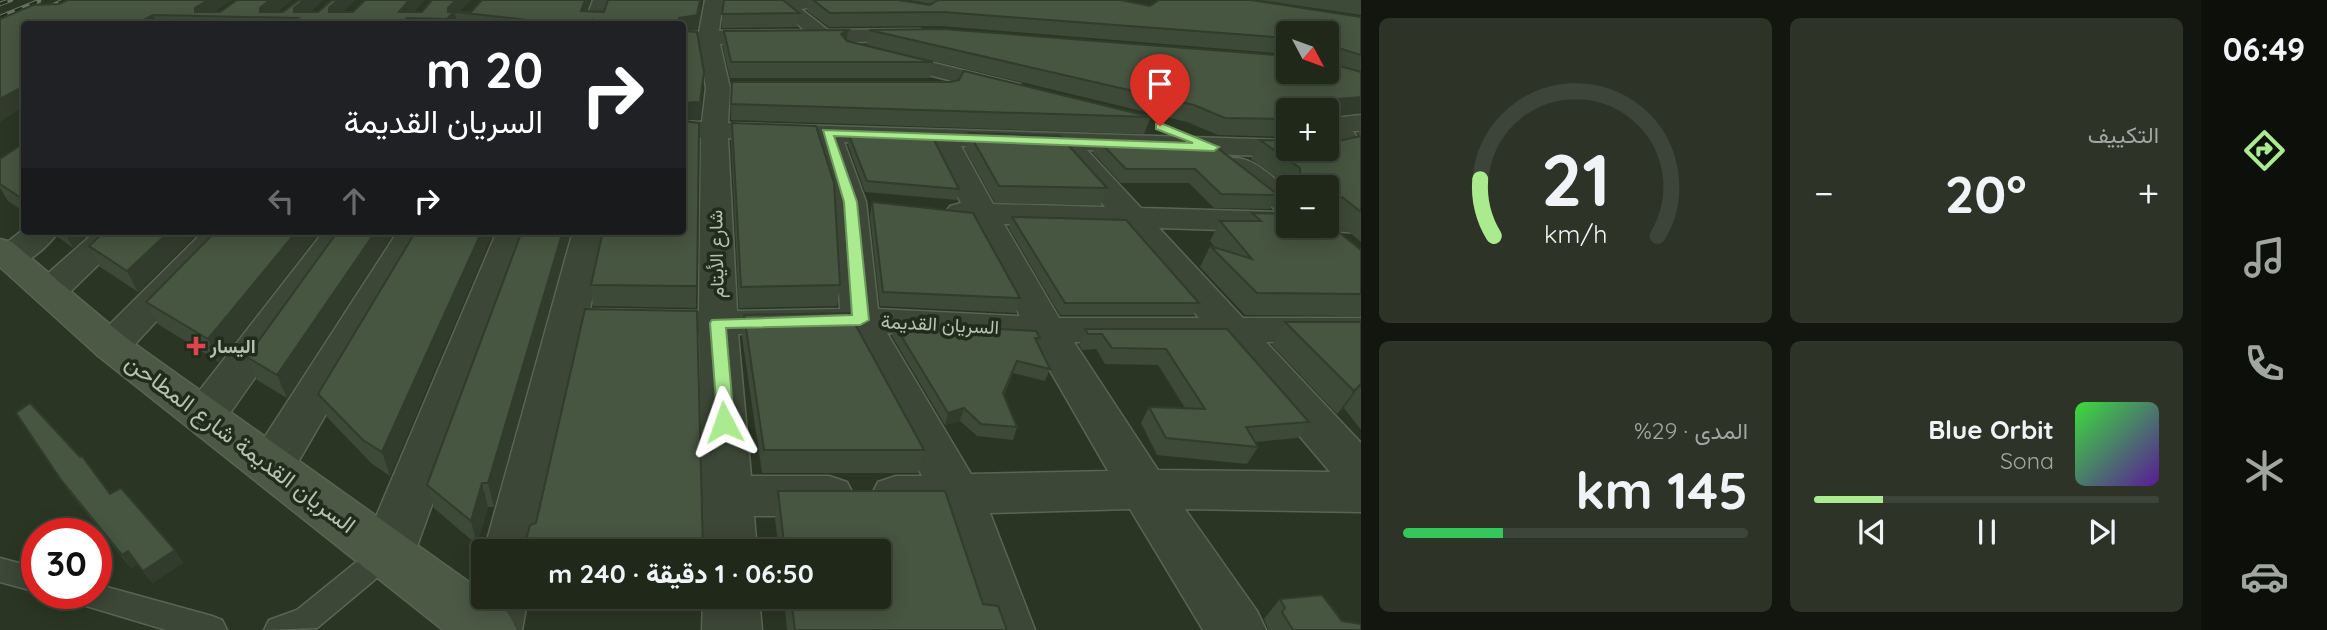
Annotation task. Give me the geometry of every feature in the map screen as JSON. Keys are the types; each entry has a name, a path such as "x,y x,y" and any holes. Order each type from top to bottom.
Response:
{"street":[{"path":"595,21 602,0"},
{"path":"690,1 714,0"},
{"name":"شارع الأيتام","path":"714,0 708,37 719,88 698,129 718,323 730,496 730,539"},
{"path":"829,0 792,3 792,11 815,36 1030,93"},
{"path":"686,38 940,35"},
{"path":"719,88 746,88"},
{"path":"909,88 1005,88"},
{"path":"1143,121 1214,147 1276,195"},
{"path":"698,129 1326,150 1347,144 1340,134 1340,124 1361,123"},
{"path":"827,133 863,203 860,320 958,496 1005,630"},
{"path":"943,139 981,215 1046,330 1143,489 1236,630"},
{"path":"1065,143 1361,475"},
{"path":"928,210 981,215 1276,222"},
{"path":"1339,230 1357,239"},
{"path":"1339,233 1357,239"},
{"path":"50,291 113,235"},
{"path":"111,346 219,235"},
{"path":"205,415 338,235"},
{"path":"272,465 413,235"},
{"path":"388,552 512,235"},
{"path":"514,539 589,235"},
{"name":"السريان القديمة شارع المطاحن","path":"17,246 50,291 111,346 490,630"},
{"name":"السريان القديمة","path":"566,321 718,323 860,320 1046,330 1361,330"},
{"path":"730,496 958,496 1143,489 1361,492"},
{"path":"490,630 496,609"},
{"path":"731,609 732,630"}],"lane":[{"path":"279,630 307,619 388,552"},
{"path":"0,570 21,576"},
{"path":"112,601 212,630"}],"building":[{"path":"68,0 208,0 195,8 195,12 220,12 237,0 270,0 260,8 260,12 283,12 299,0 304,0 294,8 294,12 318,12 332,0 338,0 329,8 329,12 353,12 365,0 409,0 399,12 422,12 432,0 456,0 448,8 448,12 454,12 447,19 293,21 298,18 153,15 142,21 21,21 21,88 0,99 0,19 33,5 59,4"},
{"path":"482,0 585,0 581,11 604,12 608,0 700,0 697,15 679,18 680,21 537,21 455,12 471,12"},
{"path":"724,0 783,0 799,13 722,14"},
{"path":"813,0 898,0 930,5 938,0 1120,0 1150,6 1159,0 1251,0 1361,17 1361,55 1339,48 1339,21 1276,21 1276,37 943,12 830,13"},
{"path":"943,29 1276,55 1276,84 1339,84 1339,66 1361,72 1361,97 1276,98 1276,119 1225,118 1194,105 869,30"},
{"path":"848,30 841,34 847,41 933,62 731,62 724,31"},
{"path":"686,31 697,32 704,72 700,102 686,103"},
{"path":"964,71 1151,117 731,104 732,82 950,82 959,80"},
{"path":"686,121 699,123 697,286 591,285 602,235 686,235"},
{"path":"732,123 816,126 834,183 840,285 741,287"},
{"path":"969,133 1060,136 1107,188 999,186"},
{"path":"849,135 933,138 959,189 867,181"},
{"path":"1361,136 1361,212 1342,197 1339,200 1339,175 1300,175 1300,168 1290,161 1339,161 1339,141"},
{"path":"1098,140 1211,143 1276,195 1221,194 1195,169 1126,169"},
{"path":"1260,140 1276,141 1276,151"},
{"path":"21,145 21,198 0,184 0,159"},
{"path":"872,202 973,213 1020,298 883,292"},
{"path":"1252,213 1276,214 1276,238 1339,238 1339,232 1361,250 1361,294 1257,293 1210,246 1252,259 1220,221 1261,221"},
{"path":"1012,217 1126,220 1199,303 1065,303"},
{"path":"101,235 166,235 127,271 89,246"},
{"path":"212,235 294,235 208,339 146,302"},
{"path":"335,235 373,235 277,375 247,357"},
{"path":"414,235 480,235 382,452 363,440 318,394"},
{"path":"521,235 562,235 488,483 482,483 471,521 427,485"},
{"path":"585,309 697,311 703,539 526,539 530,525 536,523"},
{"path":"849,313 924,450 764,450 744,315"},
{"path":"1285,322 1361,322 1361,386 1354,391"},
{"path":"894,324 1036,331 1040,338 1035,338 1050,369 1017,361 1003,393 1017,427 981,424 964,408 948,413"},
{"path":"1085,329 1227,329 1309,422 1246,427 1258,447 1166,438 1149,407 1205,409 1166,349 1112,348 1102,334 1088,334"},
{"path":"30,403 80,457 82,456 110,494 121,488 175,550 143,571 128,551 122,555 112,543 112,518 92,518 61,480 16,413"},
{"path":"778,491 945,491 983,604 998,606 1007,630 795,630 792,609 891,609 891,539 784,539"},
{"path":"1322,595 1342,621 1361,624 1361,630 1293,630 1282,612 1285,608 1280,599"}],"railway":[{"path":"0,4 11,0"},
{"path":"0,29 65,0"},
{"path":"0,17 39,1"}],"place":[{"name":"اليسار","path":"196,346"}],"route":[{"path":"724,422 718,323 860,320 850,202 827,133 1214,147 1160,126"}]}
